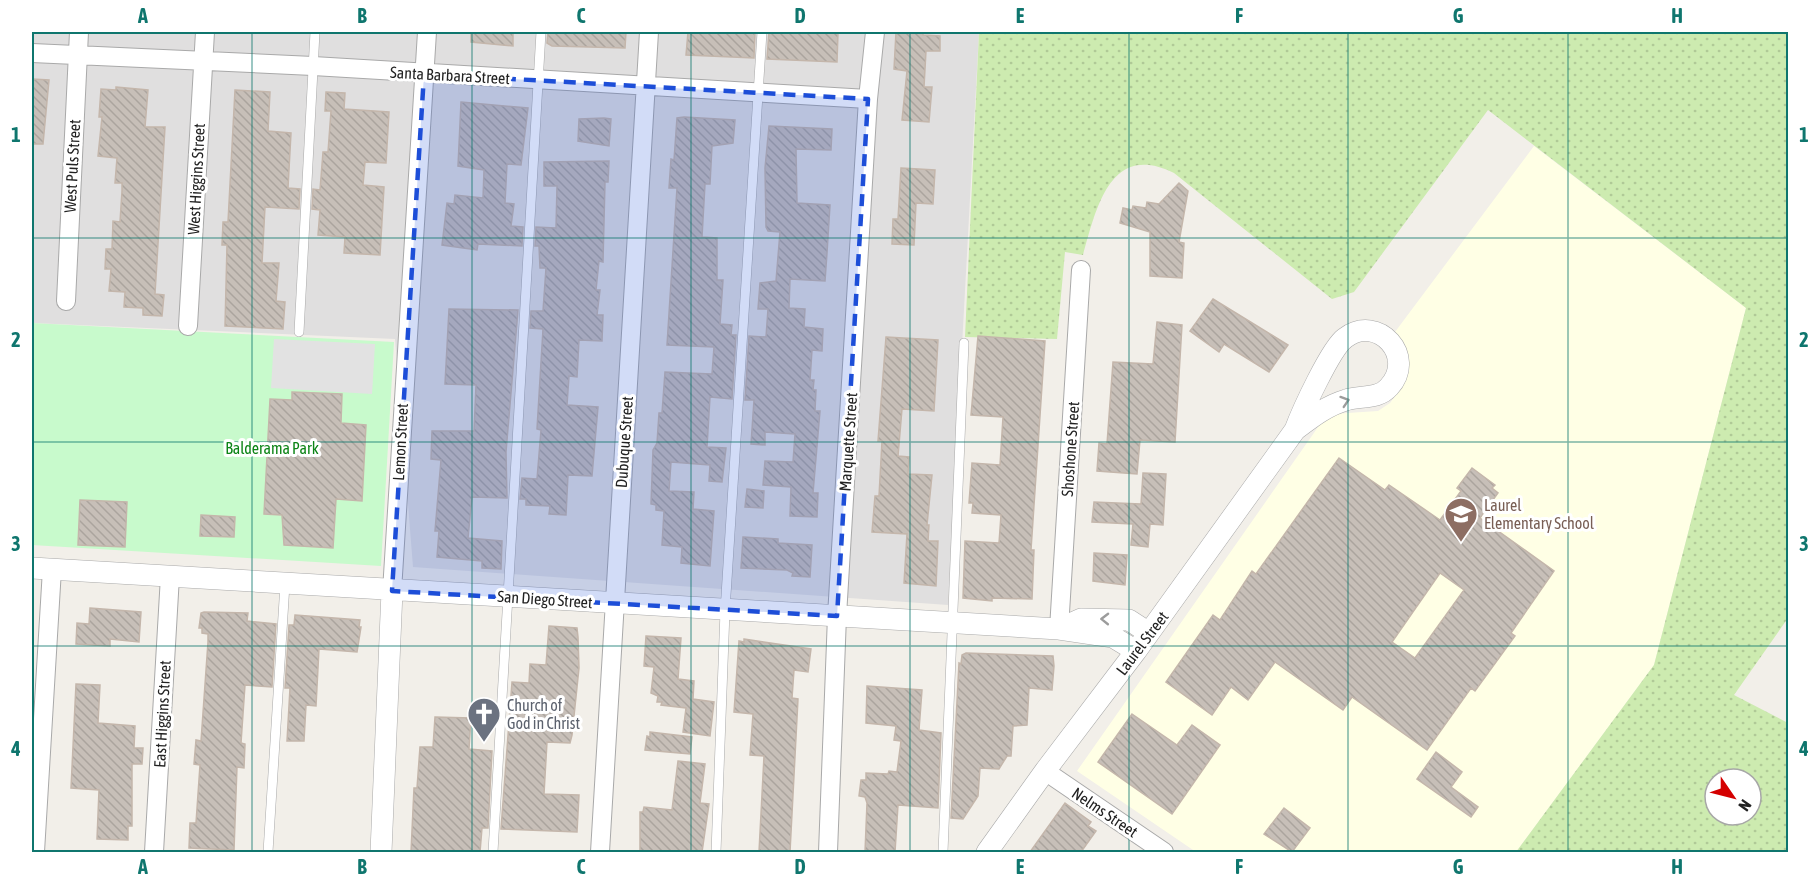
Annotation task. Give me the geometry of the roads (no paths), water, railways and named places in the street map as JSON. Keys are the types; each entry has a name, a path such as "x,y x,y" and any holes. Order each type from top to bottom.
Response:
{"street":[{"name":"West Puls Street","path":"66,301 79,32"},
{"name":"West Higgins Street","path":"188,326 205,32"},
{"name":"Lemon Street","path":"381,852 392,591 426,32"},
{"name":"Dubuque Street","path":"600,852 649,32"},
{"name":"Marquette Street","path":"828,852 837,616 868,99 875,32"},
{"name":"Santa Barbara Street","path":"32,53 313,66 868,99"},
{"name":"Shoshone Street","path":"1059,629 1081,270"},
{"path":"1364,329 1381,333 1393,343 1400,363 1397,377 1387,390 1373,396 1348,399 1317,413 1294,430 1336,347 1346,337 1364,329"},
{"name":"Laurel Street","path":"987,852 1136,651 1294,430"},
{"name":"San Diego Street","path":"42,568 725,611 1059,629 1113,637 1136,651"},
{"path":"34,852 42,568"},
{"name":"East Higgins Street","path":"154,852 170,576"},
{"name":"San Diego Street","path":"1059,629 1081,619 1129,620 1149,633"},
{"name":"Nelms Street","path":"1045,771 1164,852"}],"lane":[{"path":"299,332 315,32"},
{"path":"493,852 541,32"},
{"path":"716,852 725,611 762,32"},
{"path":"943,852 964,343"},
{"path":"268,852 285,584"}],"place":[{"name":"Laurel Elementary School","path":"1461,543"},
{"name":"Church of God in Christ","path":"484,743"}],"park label":[{"name":"Balderama Park","path":"272,448"}]}
